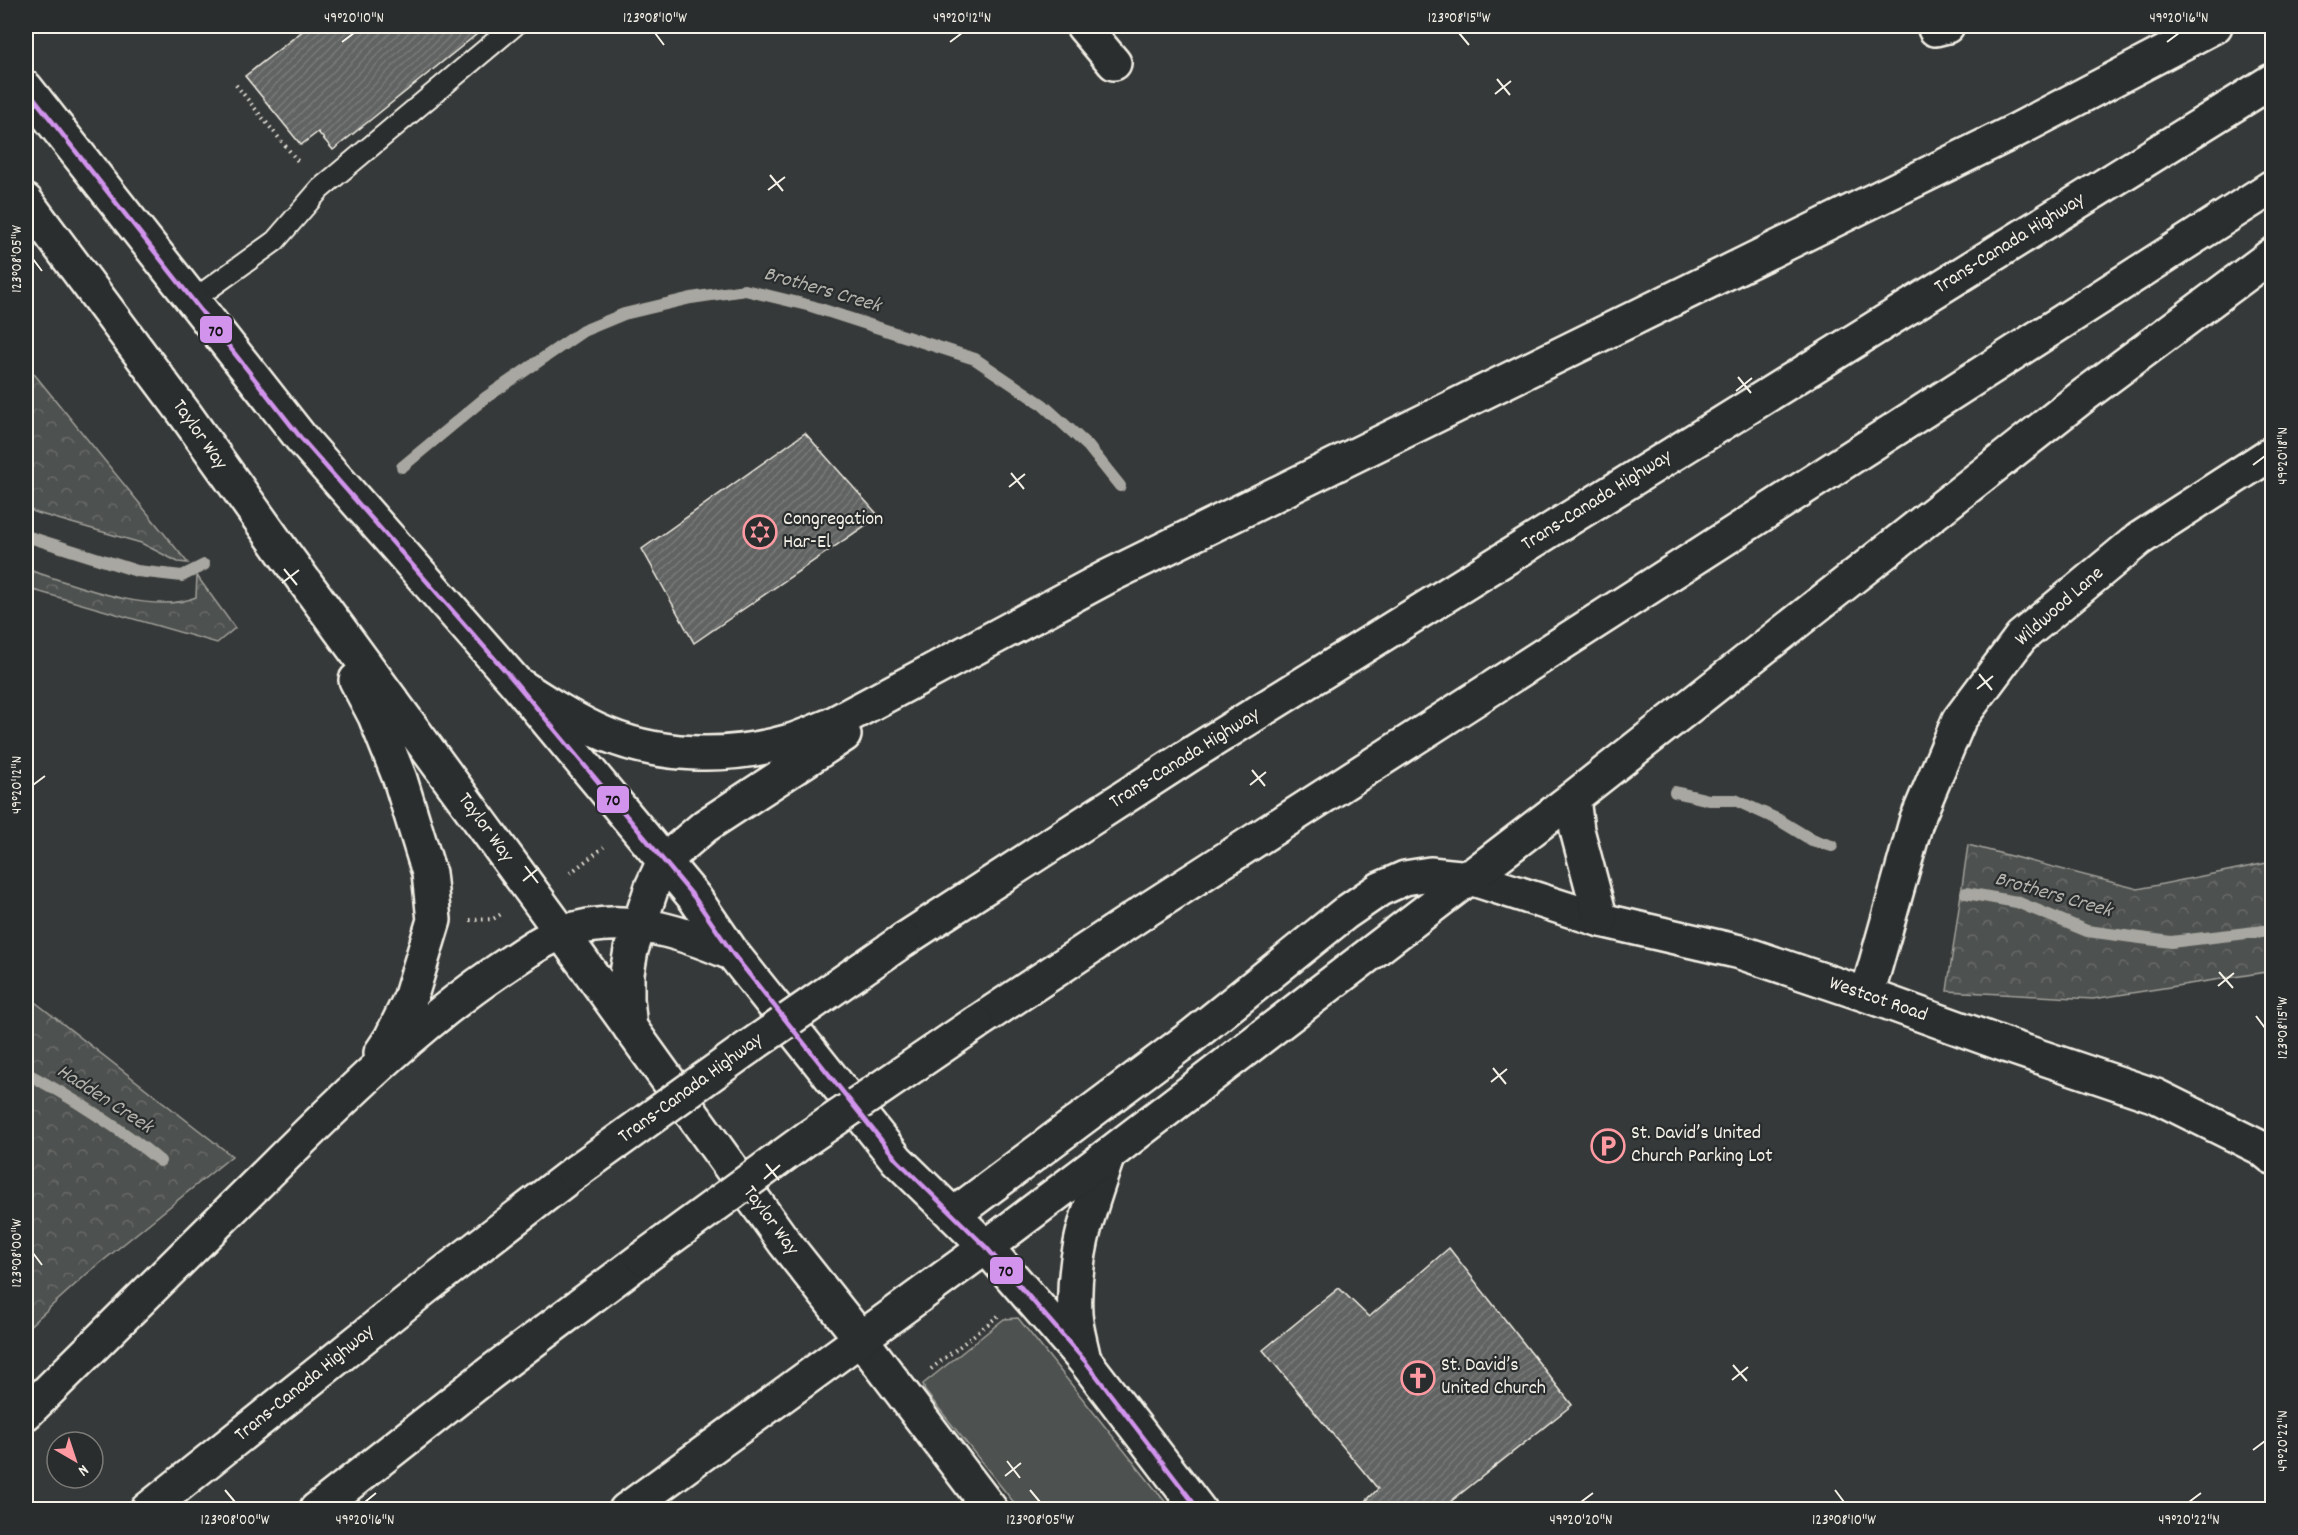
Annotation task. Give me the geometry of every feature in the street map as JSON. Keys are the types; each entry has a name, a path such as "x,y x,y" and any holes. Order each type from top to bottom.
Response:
{"main road":[{"path":"1083,26 1114,63"},
{"path":"516,683 563,713 598,731 637,745 675,752 753,749 791,741 828,726 1109,576 2015,131 2214,26"},
{"name":"Trans-Canada Highway","path":"147,1509 426,1287 574,1173 742,1052 905,939 1191,754 2272,81"},
{"path":"26,88 301,438 516,683 694,897 732,954 897,1160 986,1247 1085,1361 1199,1509"},
{"path":"316,1509 490,1373 643,1258 806,1139 976,1023 1142,913 2272,187"},
{"name":"Taylor Way","path":"26,201 98,294 785,1243 991,1509"},
{"path":"626,1509 861,1339 1108,1155 1470,878 2074,403 2272,255"},
{"name":"Wildwood Lane","path":"1867,995 1916,822 1959,720 2021,637 2139,539 2272,453"},
{"path":"300,575 375,716 400,779 429,873 434,920 410,999 391,1038 359,1084"},
{"path":"630,1028 627,973 631,950 652,887 664,861 705,826 986,643"},
{"path":"1572,798 1577,830 1601,920"},
{"name":"Westcot Road","path":"953,1215 1191,1037 1345,913 1380,889 1405,878 1430,874 1470,878 1601,920 1740,952 2156,1096 2261,1148 2272,1157"},
{"path":"26,1413 359,1084 415,1034 465,994 543,941 562,933 610,923 639,924 701,940 732,954"},
{"path":"1085,1361 1075,1316 1075,1267 1083,1229 1108,1155"}],"lane":[{"path":"193,300 275,241 321,189 514,26"}],"path":[{"path":"236,85 291,153"},
{"path":"570,873 605,846"},
{"path":"925,1373 999,1315"}],"green space":[{"path":"26,364 188,563 178,562 141,543 26,508"},
{"path":"26,569 111,596 157,603 178,602 196,597 197,576 235,628 217,643 26,588"},
{"path":"1968,845 2138,889 2272,862 2272,971 2093,999 1947,991"},
{"path":"26,995 232,1156 88,1273 26,1329"},
{"path":"1018,1318 1171,1509 1019,1509 925,1391 923,1384 1004,1319"}],"building":[{"path":"309,26 487,26 333,150 318,132 301,145 245,76"},
{"name":"Congregation Har-El","path":"805,433 879,516 694,643 642,549"},
{"name":"St. David’s United Church","path":"1449,1248 1572,1405 1440,1510 1371,1510 1366,1501 1378,1489 1263,1350 1339,1288 1369,1317"}],"waterway":[{"name":"Brothers Creek","path":"402,467 485,398 583,331 624,314 691,298 745,290 811,306 975,359 1043,405 1088,446 1120,486"},
{"name":"Brothers Creek","path":"26,536 137,571 182,576 204,565"},
{"name":"Brothers Creek","path":"1675,792 1709,800 1735,800 1779,820 1812,840 1832,846"},
{"name":"Brothers Creek","path":"1966,893 2017,902 2087,931 2171,942 2272,930"},
{"name":"Hadden Creek","path":"26,1073 95,1114 160,1161"}],"transit line":[{"name":"70","path":"26,88 301,438 516,683 694,897 733,954 897,1160 986,1247 1085,1361 1199,1510"}],"place":[{"name":"Congregation Har-El","path":"760,532"},
{"name":"St. David’s United Church Parking Lot","path":"1608,1146"},
{"name":"St. David’s United Church","path":"1418,1378"}]}
